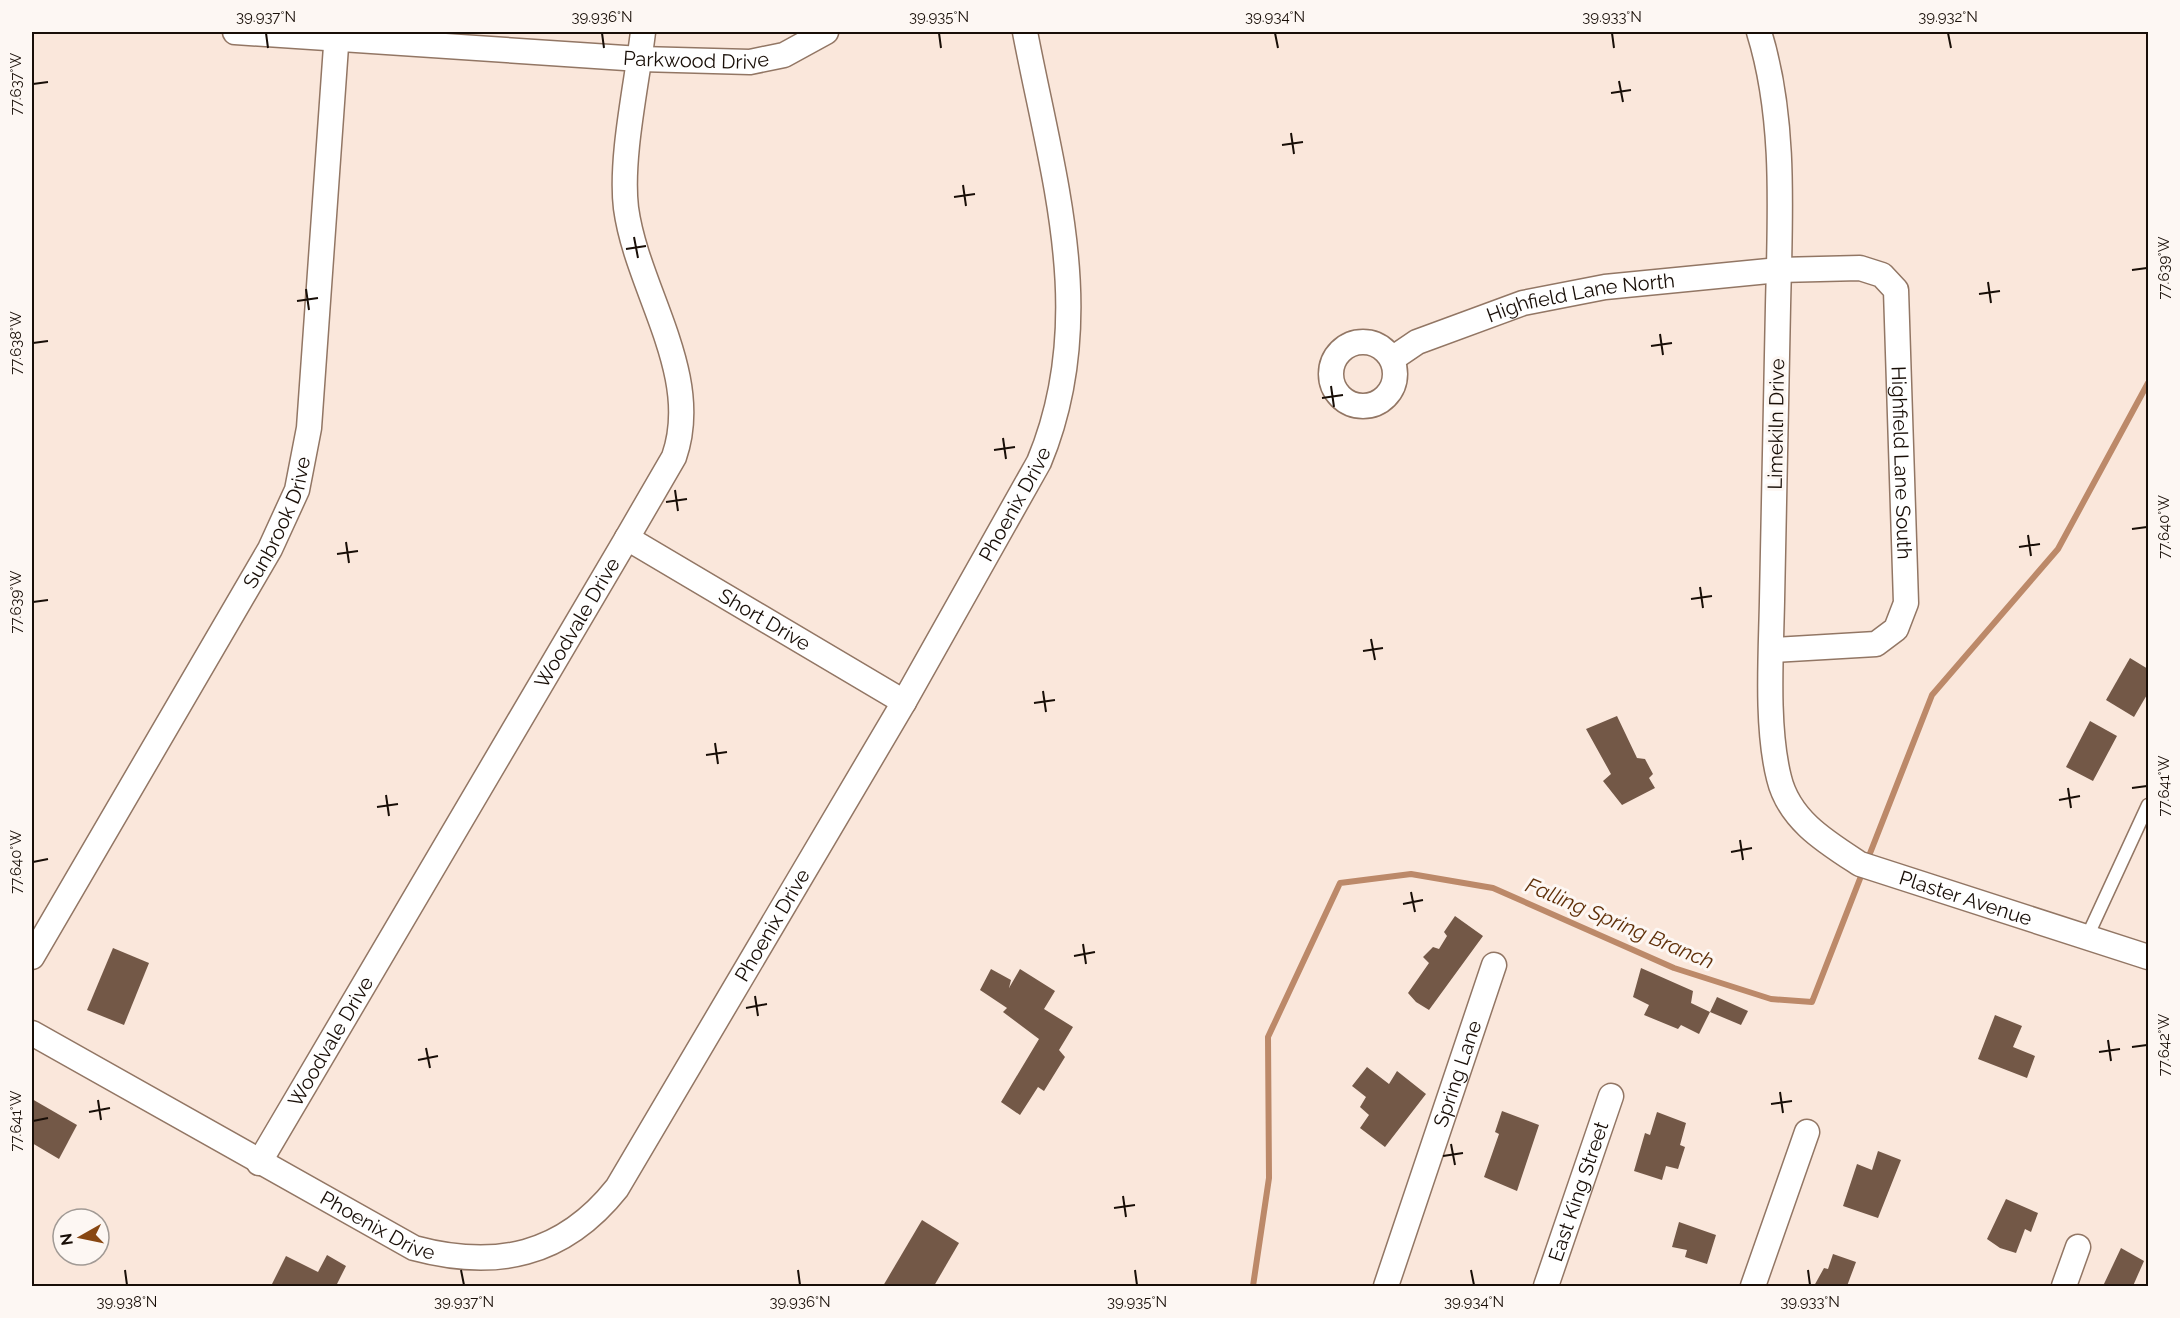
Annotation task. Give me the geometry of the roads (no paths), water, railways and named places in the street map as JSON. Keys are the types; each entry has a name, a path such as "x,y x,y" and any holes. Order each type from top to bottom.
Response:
{"street":[{"name":"Parkwood Drive","path":"235,32 336,36 640,59 750,62 784,55 826,32"},
{"name":"Woodvale Drive","path":"259,1163 674,457 682,417 680,383 631,236 627,209 626,164 643,32"},
{"name":"Phoenix Drive","path":"32,1033 259,1163 414,1248 457,1257 513,1254 540,1248 570,1235 596,1213 618,1188 904,702 1039,462 1055,422 1070,334 1068,266 1025,32"},
{"name":"Limekiln Drive","path":"1759,32 1770,83 1778,148 1779,270 1772,650 1773,738 1779,779 1795,814"},
{"name":"Sunbrook Drive","path":"32,957 270,549 297,490 309,428 336,36"},
{"name":"Highfield Lane South","path":"1772,650 1876,644 1896,629 1906,603 1896,290 1882,275 1860,268 1779,270"},
{"name":"Highfield Lane North","path":"1392,359 1418,342 1523,303 1605,286 1779,270"},
{"name":"Short Drive","path":"627,538 904,702"},
{"name":"Plaster Avenue","path":"1795,814 1826,842 1860,864 2148,957"},
{"name":"Spring Lane","path":"1386,1287 1494,965"},
{"name":"East King Street","path":"1546,1287 1611,1096"},
{"path":"1753,1287 1807,1132"},
{"path":"2064,1287 2078,1247"}],"lane":[{"path":"2087,937 2148,805"}],"waterway":[{"name":"Falling Spring Branch","path":"1867,861 1932,695 2058,549 2148,383"},
{"name":"Falling Spring Branch","path":"1253,1286 1269,1178 1268,1037 1340,883 1411,874 1493,888 1674,968 1771,999 1812,1002 1863,871"}]}
